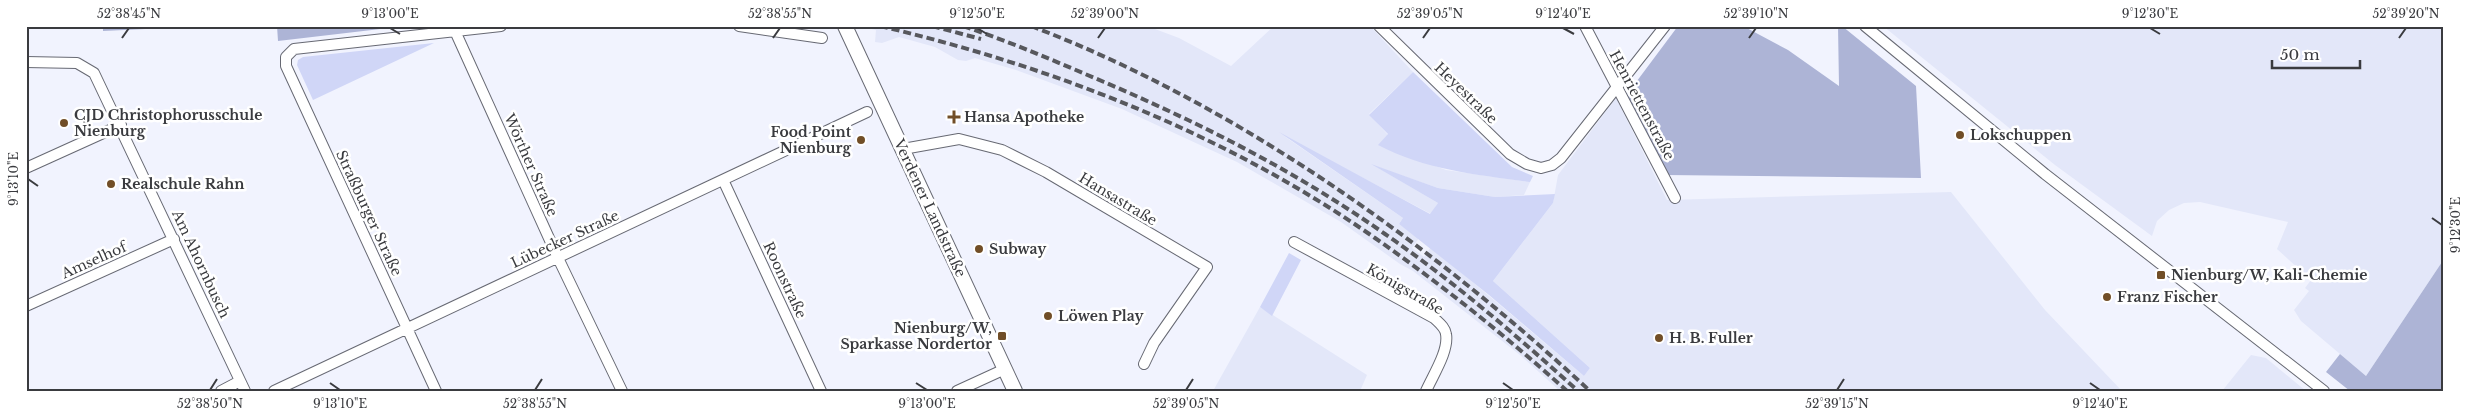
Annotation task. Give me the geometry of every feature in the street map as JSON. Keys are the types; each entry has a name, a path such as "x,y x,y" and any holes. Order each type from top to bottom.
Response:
{"main road":[{"name":"Verdener Landstraße","path":"845,26 1015,391"}],"street":[{"path":"455,31 501,26"},
{"path":"739,26 822,38"},
{"name":"Heyestraße","path":"1379,26 1500,146 1527,164 1541,168 1552,165 1561,158 1618,86"},
{"name":"Henriettenstraße","path":"1585,26 1675,198"},
{"path":"1618,86 1665,26"},
{"path":"1865,26 2045,174 2324,391"},
{"name":"Straßburger Straße","path":"436,391 286,66 286,56 294,49 455,31"},
{"name":"Wörther Straße","path":"455,31 558,258 622,391"},
{"name":"Am Ahornbusch","path":"26,62 64,61 77,63 90,69 99,81 243,386"},
{"name":"Lübecker Straße","path":"274,391 406,327 724,182 867,112"},
{"path":"26,168 120,125"},
{"name":"Hansastraße","path":"903,149 959,139 1002,150 1046,172 1207,267 1154,343 1144,364"},
{"name":"Roonstraße","path":"724,182 821,391"},
{"name":"Amselhof","path":"26,306 174,239"},
{"name":"Königstraße","path":"1294,242 1434,318 1442,326 1446,334 1445,348 1426,391"},
{"path":"957,391 1005,369"},
{"path":"221,391 243,386"}],"shaded area":[{"path":"103,26 209,26 103,31"},
{"path":"277,26 406,26 278,41"},
{"name":"H. B. Fuller","path":"859,26 1147,26 1179,38 1231,66 1274,26 1370,26 1413,72 1369,114 1388,135 1379,145 1446,170 1530,182 1524,195 1495,197 1438,188 1375,166 1438,203 1431,214 1284,136 1403,218 1399,224 1419,238 1412,248 1424,257 1431,247 1584,376 1590,368 1493,281 1553,203 1558,175 1616,98 1667,200 1951,192 2045,310 2122,391 1560,391 1520,355 1413,271 1400,264 1341,222 1237,162 1122,109 1016,70 975,58 966,61 958,60 935,47 899,37 882,43 875,42 876,30"},
{"path":"1678,26 1743,26 1788,50 1839,86 1838,26 1842,26 1916,86 1921,178 1666,175 1625,97"},
{"path":"1883,26 2444,26 2444,259 2366,376 2301,321 2294,310 2309,291 2305,288 2311,280 2277,249 2288,222 2200,202 2184,203 2169,210 2157,221 2152,236 2055,165"},
{"path":"434,43 313,100 297,65 298,60 303,57"},
{"path":"1413,72 1512,167 1533,176 1530,182 1472,174 1433,166 1378,145 1388,134 1369,115"},
{"path":"1279,132 1430,214 1438,203 1371,164 1438,188 1495,197 1555,194 1553,203 1493,281 1590,368 1584,376 1489,295 1399,224 1403,218"},
{"path":"1289,253 1301,260 1272,316 1260,307"},
{"path":"2444,259 2444,391 2350,391 2326,372 2340,354 2366,376"},
{"path":"1260,307 1367,375 1360,391 1213,391"},
{"path":"2251,355 2266,358 2306,391 2222,391"}],"railway":[{"path":"880,26 1010,62 1074,84 1200,136 1260,167 1319,201 1400,256 1497,331 1567,391"},
{"path":"932,26 981,39"},
{"path":"963,26 1141,98 1248,150 1318,190 1352,211 1435,270 1508,329 1578,391"},
{"path":"1031,26 1107,58 1182,95 1256,137 1327,182 1397,231 1464,282 1590,391"}],"place":[{"name":"Hansa Apotheke","path":"954,117"},
{"name":"CJD Christophorusschule Nienburg","path":"64,123"},
{"name":"Lokschuppen","path":"1960,135"},
{"name":"Food Point Nienburg","path":"861,140"},
{"name":"Realschule Rahn","path":"111,184"},
{"name":"Subway","path":"979,249"},
{"name":"Nienburg/W, Kali-Chemie","path":"2161,275"},
{"name":"Franz Fischer","path":"2107,297"},
{"name":"Löwen Play","path":"1048,316"},
{"name":"Nienburg/W, Sparkasse Nordertor","path":"1002,336"},
{"name":"H. B. Fuller","path":"1659,338"}]}
